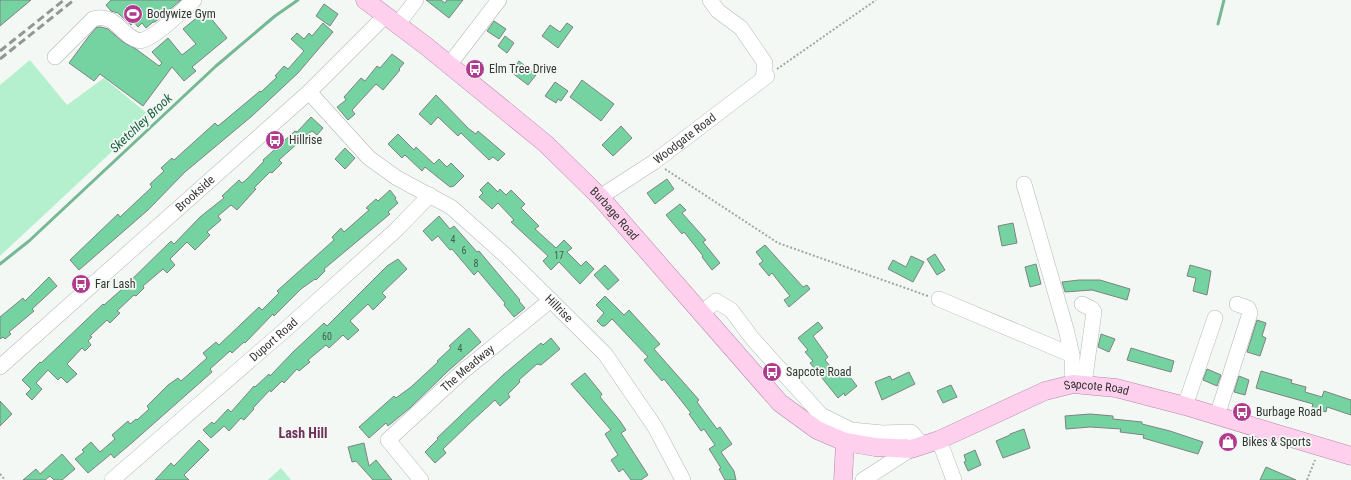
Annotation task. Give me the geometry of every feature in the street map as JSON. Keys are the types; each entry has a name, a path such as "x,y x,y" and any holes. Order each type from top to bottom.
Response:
{"main road":[{"name":"Burbage Road","path":"365,0 449,65 546,144 600,197 780,403 817,430 846,442"},
{"name":"Sapcote Road","path":"846,442 875,447 924,445 1044,391 1079,384 1116,388 1185,406 1351,456"},
{"path":"843,480 846,442"}],"street":[{"path":"55,57 93,19 99,17 108,18 140,42 161,28 194,0"},
{"path":"392,20 416,0"},
{"path":"449,65 499,0"},
{"path":"710,0 718,11 741,28 765,64 765,78"},
{"name":"Brookside","path":"0,366 392,20"},
{"name":"Woodgate Road","path":"600,197 654,162 765,78"},
{"name":"Hillrise","path":"309,92 369,158 397,178 451,206 506,256 605,354 655,427 683,480"},
{"path":"1024,184 1079,384"},
{"name":"Duport Road","path":"112,480 286,329 395,231 430,195"},
{"path":"938,299 1072,355"},
{"name":"The Meadway","path":"421,480 388,440 462,372 551,300"},
{"path":"701,314 716,301 731,310 752,338 821,415 851,430 883,433 911,432 954,480"},
{"path":"1079,384 1094,312 1092,309 1082,304"},
{"path":"1217,416 1250,314 1248,308 1237,304"},
{"path":"1185,406 1215,318"},
{"path":"863,480 924,445"}],"path":[{"path":"765,78 876,0"},
{"path":"654,162 778,243 938,299"},
{"path":"1307,480 1320,447"},
{"path":"0,474 5,480"}],"green space":[{"path":"30,60 67,105 104,78 150,116 0,256 0,85"},
{"path":"281,468 291,480 268,480"}],"building":[{"path":"0,0 31,0 0,26"},
{"path":"111,0 181,0 146,28 142,23 138,27 134,22 131,25 118,13 111,11 106,5"},
{"path":"426,0 441,0 445,3 447,0 463,0 449,18"},
{"path":"324,4 338,14 330,26 316,16"},
{"path":"205,11 227,38 192,67 196,71 184,81 172,67 143,106 100,74 94,81 69,63 97,27 101,27 108,29 123,42 136,49 159,66 162,63 152,52 168,38 182,55 196,44 183,29"},
{"path":"494,21 506,29 499,39 487,31"},
{"path":"323,23 333,32 298,73 252,116 185,172 148,210 79,270 70,260 118,214 120,217 152,187 150,184 164,171 161,168 172,158 174,160 215,123 218,126 260,91 261,92 277,77 275,76 284,66 288,69 304,51 291,39 297,33 304,39 309,33 312,36"},
{"path":"567,23 573,27 558,48 542,36 550,25 560,32"},
{"path":"505,36 514,43 507,53 498,46"},
{"path":"392,54 404,63 399,69 400,70 383,90 376,84 352,110 355,114 348,120 337,107 346,100 344,97 361,78 365,81 377,66 380,68"},
{"path":"519,61 536,75 528,85 511,72"},
{"path":"582,80 614,104 601,121 570,97"},
{"path":"555,82 568,91 561,101 558,99 556,103 545,96"},
{"path":"436,95 469,129 476,134 478,131 505,154 498,161 493,157 489,160 461,133 458,136 438,117 431,125 419,114"},
{"path":"311,117 323,128 317,135 312,131 309,133 279,160 282,163 272,173 270,172 254,188 256,189 237,210 231,205 218,216 221,220 207,232 210,235 195,250 187,242 170,259 175,265 167,273 163,269 143,286 144,288 136,296 134,295 117,311 120,313 110,323 107,320 90,336 92,337 88,341 91,345 85,351 82,348 67,364 77,374 67,383 61,377 58,380 48,370 36,383 42,389 32,400 26,394 31,389 22,380 40,362 41,363 103,304 104,305 121,290 171,241 174,244 200,217 224,198 222,196 239,180 242,183 246,180 264,161 263,160 295,131 297,132"},
{"path":"621,126 632,138 613,156 602,145"},
{"path":"398,134 414,150 416,147 434,164 439,159 447,167 451,163 464,176 454,186 450,187 425,167 422,171 405,155 402,158 388,144"},
{"path":"345,148 355,158 345,169 335,159"},
{"path":"667,179 674,189 655,204 647,193"},
{"path":"488,182 498,192 500,189 506,195 511,190 525,204 521,208 539,226 535,229 556,248 564,240 572,248 567,252 581,266 586,261 594,269 580,284 559,262 551,270 543,261 548,256 511,222 514,220 498,203 492,209 479,197 483,193 480,190"},
{"path":"390,190 398,203 388,212 390,214 324,269 325,271 316,280 315,279 301,289 274,316 273,314 245,343 244,342 232,353 230,351 210,369 212,372 134,441 114,458 111,454 88,473 75,459 84,452 82,450 91,442 100,452 115,439 112,435 128,421 130,424 136,419 137,420 149,409 147,406 168,385 178,378 181,381 207,358 203,353 216,342 219,345 259,307 262,310 279,293 277,291 334,240 332,237 341,228 344,232 369,210 366,208 376,199 378,201"},
{"path":"680,204 686,210 682,213 706,240 703,242 720,263 712,270 684,232 682,234 666,215"},
{"path":"439,216 450,229 454,226 477,252 479,251 525,308 514,317 504,305 505,303 478,271 474,275 452,249 450,250 438,236 432,241 423,231"},
{"path":"1013,223 1017,243 1002,246 998,226"},
{"path":"765,245 803,287 807,285 810,289 789,307 784,300 790,296 772,273 769,276 759,264 763,261 756,252"},
{"path":"935,254 945,270 937,275 927,259"},
{"path":"911,256 924,262 913,282 888,269 893,260 906,267"},
{"path":"398,259 407,269 382,293 386,297 373,310 368,304 350,321 359,330 348,340 343,335 329,348 326,345 308,360 310,362 299,371 297,369 284,383 282,381 271,392 270,390 244,420 241,418 229,431 224,426 211,438 203,430 212,422 214,424 228,409 231,412 254,386 255,387 269,374 270,376 324,323 327,326 387,266"},
{"path":"1036,264 1041,284 1030,287 1025,267"},
{"path":"605,265 619,280 608,290 594,275"},
{"path":"1190,265 1211,271 1207,295 1193,291 1196,278 1187,276"},
{"path":"49,277 57,286 32,309 34,311 9,332 11,334 5,339 3,337 0,339 0,317 23,298 25,301"},
{"path":"1100,280 1130,289 1127,300 1092,290 1065,292 1062,282"},
{"path":"605,296 624,315 629,310 660,344 654,349 699,400 697,402 717,429 720,427 732,444 721,452 734,471 736,480 725,480 719,469 721,468 709,449 715,445 704,429 701,431 689,414 691,413 664,379 662,381 644,360 648,357 612,319 605,326 602,326 597,321 604,313 596,305"},
{"path":"1257,320 1266,323 1262,336 1266,338 1260,356 1247,352"},
{"path":"818,322 823,328 813,336 828,357 825,360 839,377 846,372 857,386 845,396 844,393 838,398 810,363 813,361 805,352 808,350 798,338"},
{"path":"469,328 481,342 411,407 388,426 386,423 369,438 359,427 394,396 396,398 411,387 438,362 437,361 451,348 449,346"},
{"path":"1101,334 1115,339 1109,352 1098,347"},
{"path":"551,338 560,349 541,365 537,364 519,380 520,382 508,394 510,397 500,406 495,400 443,449 446,453 435,463 425,452 438,439 437,438 503,375 541,343 543,345"},
{"path":"1131,348 1174,361 1171,372 1127,360"},
{"path":"1207,369 1221,375 1217,386 1203,380"},
{"path":"1261,371 1292,380 1291,383 1306,387 1305,392 1322,397 1324,391 1351,400 1351,415 1327,407 1326,412 1312,407 1313,404 1256,388"},
{"path":"909,372 915,384 882,400 875,382 890,376 892,380"},
{"path":"585,373 602,394 600,397 626,430 621,433 648,475 641,480 631,480 623,469 619,472 611,460 618,455 605,434 611,430 571,384"},
{"path":"1239,376 1249,380 1245,395 1234,392"},
{"path":"951,385 957,397 943,403 937,391"},
{"path":"0,401 12,414 0,426"},
{"path":"1090,414 1113,416 1113,419 1142,422 1142,424 1170,431 1203,442 1198,454 1143,438 1144,435 1120,432 1121,429 1090,427 1066,429 1065,416"},
{"path":"1024,429 1030,448 1003,458 996,441"},
{"path":"199,440 209,450 184,475 189,480 155,480 171,463 174,466"},
{"path":"364,443 369,466 376,460 392,480 373,480 356,461 352,462 348,447"},
{"path":"975,450 981,465 968,471 964,462 966,461 964,455"},
{"path":"62,454 75,469 62,480 54,480 50,476 45,480 23,480 36,469 40,474"},
{"path":"1266,467 1296,480 1260,480"}],"waterway":[{"name":"Sketchley Brook","path":"0,264 29,241 216,66 275,16 298,0"},
{"path":"1218,24 1224,0"}],"railway":[{"path":"0,51 64,0"},
{"path":"0,59 74,0"}],"place":[{"name":"Bodywize Gym","path":"133,14"},
{"name":"Elm Tree Drive","path":"475,69"},
{"name":"Hillrise","path":"275,140"},
{"name":"Far Lash","path":"81,284"},
{"name":"Sapcote Road","path":"772,372"},
{"name":"Burbage Road","path":"1242,412"},
{"name":"Bikes & Sports","path":"1228,442"}],"district":[{"name":"Lash Hill","path":"303,433"}]}
